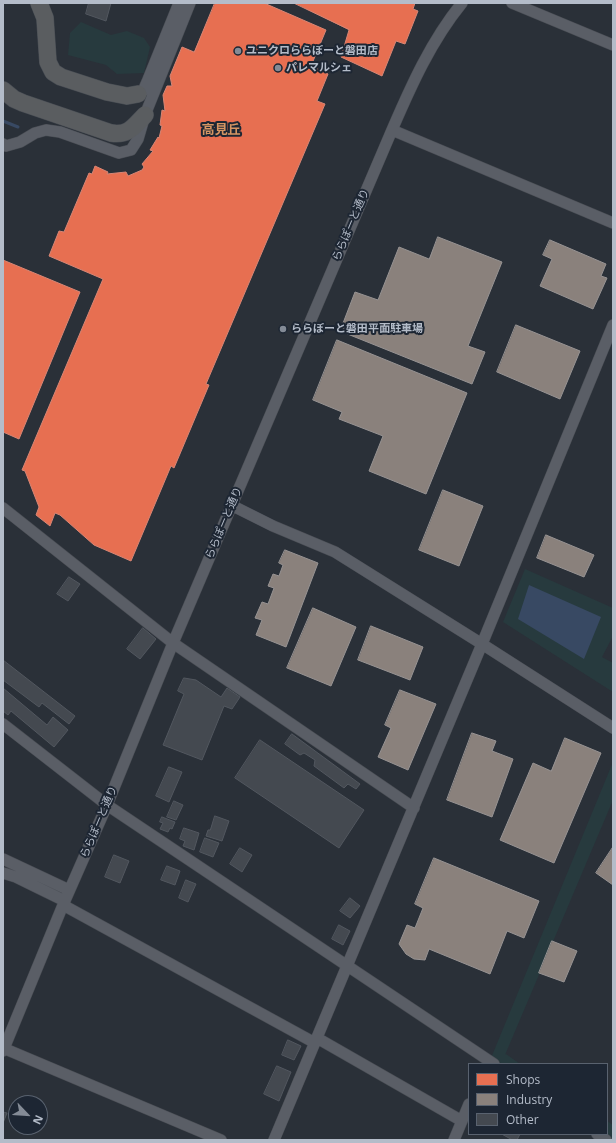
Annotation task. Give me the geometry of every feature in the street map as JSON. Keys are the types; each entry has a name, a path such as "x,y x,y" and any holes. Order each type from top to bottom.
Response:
{"highway":[{"path":"39,3 45,18 48,38 48,62 53,72 61,77 107,92 126,96 138,94"},
{"path":"3,90 14,99 23,103 111,133 120,134 128,132 145,115"}],"street":[{"path":"138,94 143,91 179,3"},
{"path":"3,144 6,146 20,142 35,133 46,130 60,132 119,153 131,150 138,139 145,115 190,3"},
{"name":"ららぽーと通り","path":"3,1049 69,890 107,805 231,505 413,82 452,15 462,3"},
{"path":"512,3 613,45"},
{"path":"392,130 613,223"},
{"path":"274,1140 414,808 613,324"},
{"path":"231,505 273,526 335,552 613,728"},
{"path":"3,508 173,643 414,808"},
{"path":"3,724 107,805 348,966 489,1063"},
{"path":"3,859 69,890"},
{"path":"3,872 16,877 64,903 462,1121"},
{"path":"3,1049 221,1140"},
{"path":"454,1140 468,1106"}],"green space":[{"path":"81,22 111,35 127,31 144,38 150,47 144,73 117,74 106,65 68,55 70,33"},
{"path":"525,569 613,608 613,636 602,657 613,663 613,692 503,622"},
{"path":"613,762 613,800 505,1055 506,1054 519,1063 501,1063 491,1058"},
{"path":"608,1122 613,1125 613,1140 608,1140 600,1135 608,1135"}],"water":[{"path":"529,585 601,617 584,659 518,619"}],"building: Shops":[{"path":"215,3 264,3 326,30 311,66 328,74 317,101 325,104 206,384 209,385 174,468 171,466 131,561 94,545 60,515 55,513 50,526 36,515 39,507 25,471 22,470 103,279 49,256 59,231 64,232 89,173 92,174 95,166 108,172 107,174 126,172 128,176 142,170 144,167 142,164 153,151 150,150 158,137 159,138 162,126 160,125 162,110 165,111 163,95 167,86 172,86 170,76 182,47 194,52"},
{"path":"294,3 415,3 413,9 418,11 405,44 396,41 382,76 341,57 349,30"},
{"path":"3,260 80,292 19,439 3,432"}],"building: Industry":[{"path":"438,237 502,262 468,346 485,352 472,384 340,331 355,292 378,300 399,247 429,259"},
{"path":"550,240 606,264 601,276 607,278 593,309 540,286 552,259 543,255"},
{"path":"516,325 580,351 560,399 497,372"},
{"path":"337,340 467,393 426,494 369,471 383,436 339,419 342,412 313,400"},
{"path":"443,490 483,506 459,566 419,550"},
{"path":"546,535 594,555 584,577 537,558"},
{"path":"285,550 318,563 286,647 256,635 262,620 255,618 262,602 268,604 274,588 268,586 273,574 279,576 283,565 279,563"},
{"path":"313,608 356,627 331,686 287,668"},
{"path":"371,626 423,647 410,680 358,660"},
{"path":"400,690 436,704 408,770 378,757 391,728 385,725"},
{"path":"472,733 496,741 492,751 513,759 492,817 447,800"},
{"path":"565,738 601,753 554,863 500,840 533,763 551,771"},
{"path":"613,847 613,885 596,873"},
{"path":"434,858 539,901 524,938 507,931 490,974 429,949 425,960 414,959 406,954 399,944 407,925 415,928 423,908 415,904"},
{"path":"552,941 577,951 564,982 539,973"}],"building: Other":[{"path":"89,3 111,3 106,21 86,14"},
{"path":"69,577 80,584 68,601 57,594"},
{"path":"143,628 156,639 140,659 127,649"},
{"path":"3,660 75,716 69,724 42,703 39,707 3,680"},
{"path":"184,678 196,680 221,697 227,688 240,697 232,709 224,706 202,760 163,745 184,694 178,691"},
{"path":"3,688 47,725 53,717 68,730 54,747 11,711 8,715 3,711"},
{"path":"292,734 360,784 356,789 348,784 344,788 314,766 315,760 304,753 300,755 285,744"},
{"path":"260,740 364,810 339,848 235,778"},
{"path":"169,767 182,772 169,802 156,796"},
{"path":"174,801 183,805 176,820 167,817"},
{"path":"215,816 229,821 222,841 206,836"},
{"path":"162,817 175,822 172,829 170,828 168,832 160,829 163,823 160,822"},
{"path":"184,828 199,833 194,850 183,846 185,841 180,839"},
{"path":"205,838 219,843 213,857 200,852"},
{"path":"240,848 252,855 242,872 230,864"},
{"path":"114,855 129,861 120,883 105,877"},
{"path":"167,866 180,871 175,885 161,880"},
{"path":"186,880 196,884 188,902 179,898"},
{"path":"350,898 360,906 350,918 340,911"},
{"path":"339,925 350,931 343,945 332,939"},
{"path":"288,1040 301,1046 294,1060 282,1055"},
{"path":"277,1066 291,1072 279,1101 264,1094"},
{"path":"3,1112 7,1113 3,1123"},
{"path":"504,1135 520,1135 517,1140 513,1140"}],"waterway":[{"path":"3,121 18,127"}],"place":[{"name":"ユニクロららぽーと磐田店","path":"238,51"},
{"name":"パレマルシェ","path":"278,68"},
{"name":"ららぽーと磐田平面駐車場","path":"283,329"}],"district":[{"name":"高見丘","path":"221,130"}]}
